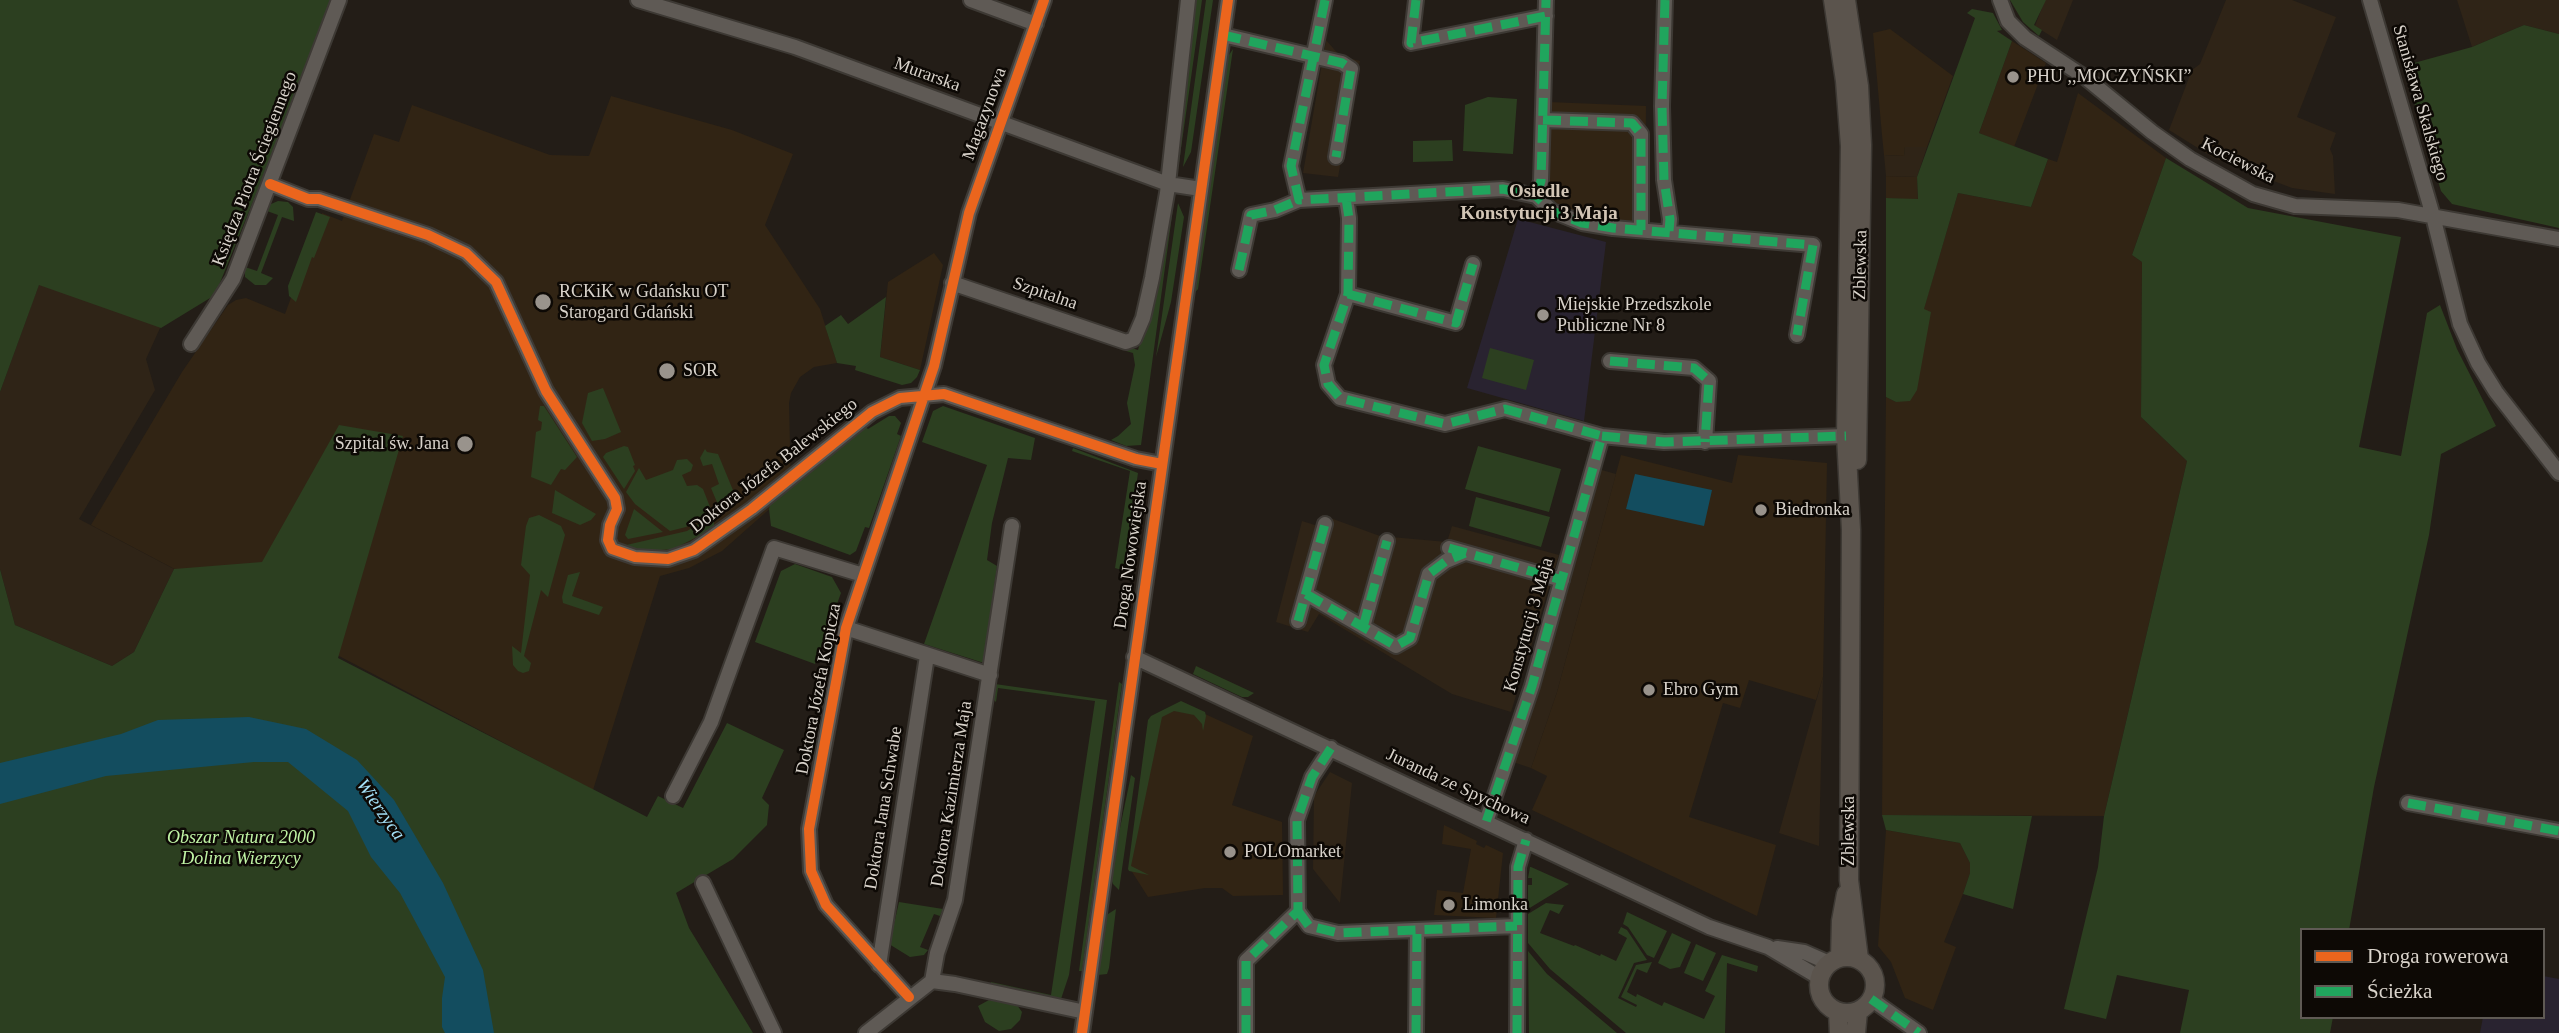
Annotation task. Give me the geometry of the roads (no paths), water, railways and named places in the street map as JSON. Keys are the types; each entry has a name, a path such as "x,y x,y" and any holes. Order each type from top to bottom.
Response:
{"main road":[{"name":"Zblewska","path":"1832,0 1846,81 1850,146 1846,436 1851,530 1849,880 1859,959"},
{"name":"Zblewska","path":"1846,0 1862,113 1863,178 1858,452 1851,530"},
{"name":"Zblewska","path":"1830,966 1849,880"},
{"path":"1856,1033 1875,981 1872,972 1859,959 1830,966 1819,988 1822,998 1829,1006 1838,1012 1848,1013 1865,1005"},
{"path":"1838,1012 1839,1033"}],"street":[{"name":"Księdza Piotra Ściegiennego","path":"191,344 233,279 339,0"},
{"name":"Murarska","path":"638,0 795,47 1168,184 1201,189"},
{"path":"971,0 1036,24"},
{"name":"Magazynowa","path":"961,241 1044,0"},
{"path":"1168,184 1188,0"},
{"name":"Droga Nowowiejska","path":"1082,1033 1228,0"},
{"path":"1299,200 1291,166 1325,0"},
{"path":"1416,0 1411,43 1546,16"},
{"path":"1536,196 1541,181 1546,0"},
{"path":"1665,0 1662,106 1664,180 1670,219 1669,231"},
{"name":"Kociewska","path":"2000,0 2008,21 2025,38 2086,78 2166,143 2253,194 2295,206 2398,210 2559,239"},
{"name":"Stanisława Skalskiego","path":"2370,0 2433,216 2460,324 2478,363 2496,392 2559,473"},
{"path":"1223,35 1314,58 1342,62 1351,68 1336,157"},
{"path":"1543,120 1632,123 1641,134 1641,230"},
{"name":"Doktora Józefa Balewskiego","path":"270,184 308,199 319,199 428,235 466,253 496,282 546,391 615,498 617,509 608,540 612,549 635,556 668,559 694,550 752,509 872,412 900,398 944,394 1136,459 1162,464"},
{"name":"Szpitalna","path":"952,283 1126,342 1134,338 1143,318 1168,184"},
{"path":"1238,270 1251,215 1275,210 1299,200 1503,190 1536,196 1552,211 1582,223 1813,245 1797,335"},
{"path":"1346,198 1349,218 1348,294 1324,365 1328,384 1340,398 1445,424 1506,410 1602,436 1664,442 1846,436"},
{"name":"Doktora Józefa Kopicza","path":"909,997 826,905 811,872 809,829 846,628 934,366 961,241"},
{"path":"1348,294 1456,323 1473,264"},
{"path":"1610,361 1694,368 1709,381 1705,442"},
{"name":"Konstytucji 3 Maja","path":"1486,822 1532,686 1602,436"},
{"path":"1298,621 1325,524"},
{"name":"Doktora Kazimierza Maja","path":"932,981 937,953 955,900 1012,526"},
{"path":"1363,627 1387,541"},
{"path":"673,796 711,722 774,548 863,575"},
{"path":"1449,548 1562,580"},
{"path":"1306,594 1396,646 1410,638 1429,574 1446,561 1465,553"},
{"path":"846,628 990,674"},
{"name":"Doktora Jana Schwabe","path":"879,965 927,656"},
{"name":"Juranda ze Spychowa","path":"1134,657 1709,926 1830,966"},
{"path":"1331,748 1312,777 1297,820 1298,911 1309,926 1338,933 1517,926"},
{"path":"2408,803 2559,831"},
{"path":"1517,1033 1519,859 1526,840"},
{"path":"703,883 774,1033"},
{"path":"1247,1033 1246,961 1298,911"},
{"path":"1416,931 1416,1033"},
{"path":"866,1033 932,981 1085,1012"},
{"path":"1865,1005 1919,1033"}],"water":[{"path":"1635,474 1712,490 1704,526 1626,509"},
{"name":"Wierzyca","path":"249,717 306,729 357,760 394,800 443,883 483,970 494,1033 445,1033 442,1027 442,998 445,977 400,893 371,857 348,811 288,762 254,762 106,776 0,804 0,763 121,734 158,720"}],"place":[{"name":"PHU ,,MOCZYŃSKI”","path":"2013,77"},
{"name":"RCKiK w Gdańsku OT Starogard Gdański","path":"543,302"},
{"name":"Miejskie Przedszkole Publiczne Nr 8","path":"1543,315"},
{"name":"SOR","path":"667,371"},
{"name":"Szpital św. Jana","path":"465,444"},
{"name":"Biedronka","path":"1761,510"},
{"name":"Ebro Gym","path":"1649,690"},
{"name":"POLOmarket","path":"1230,852"},
{"name":"Limonka","path":"1449,905"}],"district":[{"name":"Osiedle Konstytucji 3 Maja","path":"1539,203"}],"park label":[{"name":"Obszar Natura 2000 Dolina Wierzycy","path":"241,848"}]}
